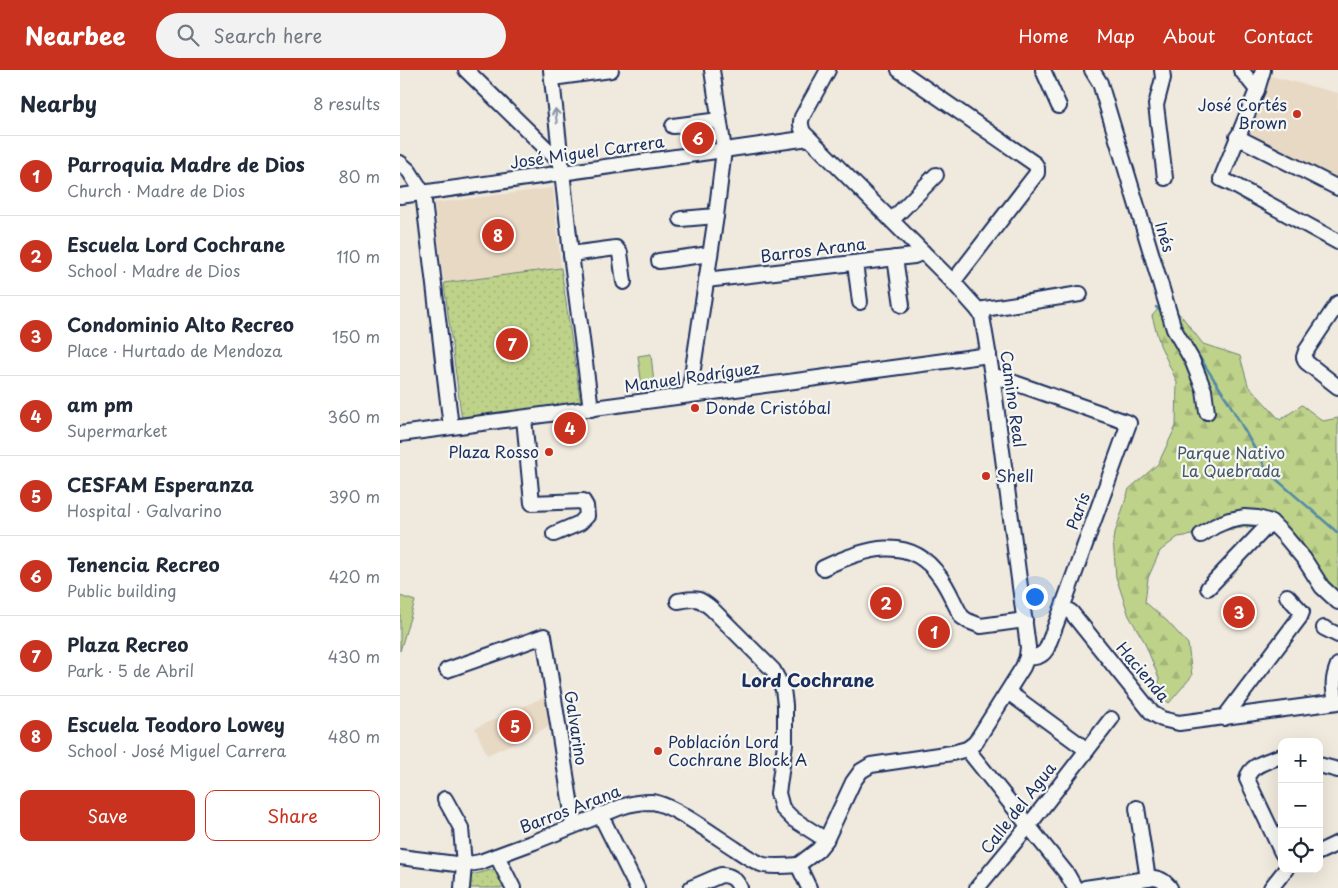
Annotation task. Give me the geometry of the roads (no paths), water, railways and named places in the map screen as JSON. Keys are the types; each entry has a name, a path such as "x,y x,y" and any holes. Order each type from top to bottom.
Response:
{"street":[{"path":"466,70 561,168"},
{"path":"591,409 551,74 611,70"},
{"path":"688,395 716,216 724,150 712,70"},
{"path":"809,138 803,132 801,122 828,70"},
{"path":"899,70 1035,164 1037,168 1037,173 953,282"},
{"path":"1043,70 1059,106"},
{"name":"Inés","path":"1092,70 1100,83 1174,329 1192,360 1204,390 1207,412"},
{"path":"1162,70 1164,78 1156,105 1165,178"},
{"path":"1241,70 1257,90"},
{"path":"1263,70 1257,90 1221,179 1338,242"},
{"path":"673,126 719,120"},
{"path":"1237,137 1338,188"},
{"name":"José Miguel Carrera","path":"400,196 561,168 724,150 809,138"},
{"name":"Camino Real","path":"809,138 953,282 978,310 984,324 1028,647 1023,667 975,743 967,749"},
{"path":"400,163 409,171 422,193 451,427"},
{"path":"892,220 936,175"},
{"path":"681,219 716,216"},
{"path":"571,254 616,248 620,253 624,282"},
{"name":"Barros Arana","path":"706,280 914,256 923,252"},
{"path":"659,261 710,254"},
{"path":"895,258 902,305"},
{"path":"855,262 860,302"},
{"path":"978,310 1080,294"},
{"path":"1336,310 1306,351 1304,357 1306,362 1338,387"},
{"name":"Manuel Rodríguez","path":"400,434 989,355"},
{"name":"París","path":"992,375 1129,423 1061,611"},
{"path":"524,418 532,504 583,502 586,506 587,516 580,522 554,534"},
{"path":"1201,535 1229,520 1244,517 1258,518 1271,522 1304,560 1322,587 1338,602"},
{"path":"1208,588 1271,522"},
{"path":"823,568 844,558 871,550 903,549 918,555 929,563 940,577 962,617 968,621 981,626 1025,620"},
{"path":"1224,718 1300,617 1302,612 1287,596"},
{"path":"678,601 701,600 773,670 783,689 785,705 785,744 778,793 782,808 793,819 826,840"},
{"name":"Hacienda","path":"1061,611 1066,609 1071,612 1152,713 1162,719 1179,723 1337,702"},
{"path":"1027,657 1034,658 1044,653 1061,611"},
{"path":"1324,628 1338,635"},
{"name":"Galvarino","path":"446,670 544,636 574,825"},
{"path":"1337,702 1333,682 1338,665"},
{"path":"1008,692 1087,750"},
{"name":"Calle del Agua","path":"977,888 1029,825 1111,719"},
{"path":"809,888 798,865 818,850 826,840 853,782 861,771 871,766 967,749 1029,825 1067,874 1075,888"},
{"path":"1278,758 1251,770 1247,779 1278,845"},
{"path":"1323,766 1338,770"},
{"path":"446,799 461,828 464,865 462,888"},
{"name":"Barros Arana","path":"400,856 464,865 497,856 632,803 652,802 688,818 744,855 763,864 781,867 798,865"},
{"path":"1137,808 1148,879"},
{"path":"600,814 637,888"},
{"path":"1323,850 1338,843"},
{"path":"497,856 513,888"},
{"path":"1271,888 1283,873"},
{"path":"690,888 721,875 726,875 734,878 740,888"},
{"path":"1085,888 1148,879 1160,879 1170,888"}],"waterway":[{"path":"1156,307 1163,314"},
{"path":"1189,341 1228,401 1268,472 1338,533"}],"place":[{"name":"José Cortés Brown","path":"1297,114"},
{"name":"Tenencia Recreo","path":"698,138"},
{"name":"Escuela Teodoro Lowey","path":"498,235"},
{"name":"Plaza Recreo","path":"512,344"},
{"name":"Donde Cristóbal","path":"695,408"},
{"name":"am pm","path":"570,428"},
{"name":"Plaza Rosso","path":"549,452"},
{"name":"Shell","path":"986,476"},
{"name":"Escuela Lord Cochrane","path":"886,603"},
{"name":"Condominio Alto Recreo","path":"1239,612"},
{"name":"Parroquia Madre de Dios","path":"934,632"},
{"name":"CESFAM Esperanza","path":"515,726"},
{"name":"Población Lord Cochrane Block A","path":"658,751"}],"district":[{"name":"Lord Cochrane","path":"808,681"}],"park label":[{"name":"Parque Nativo La Quebrada","path":"1231,462"}]}
